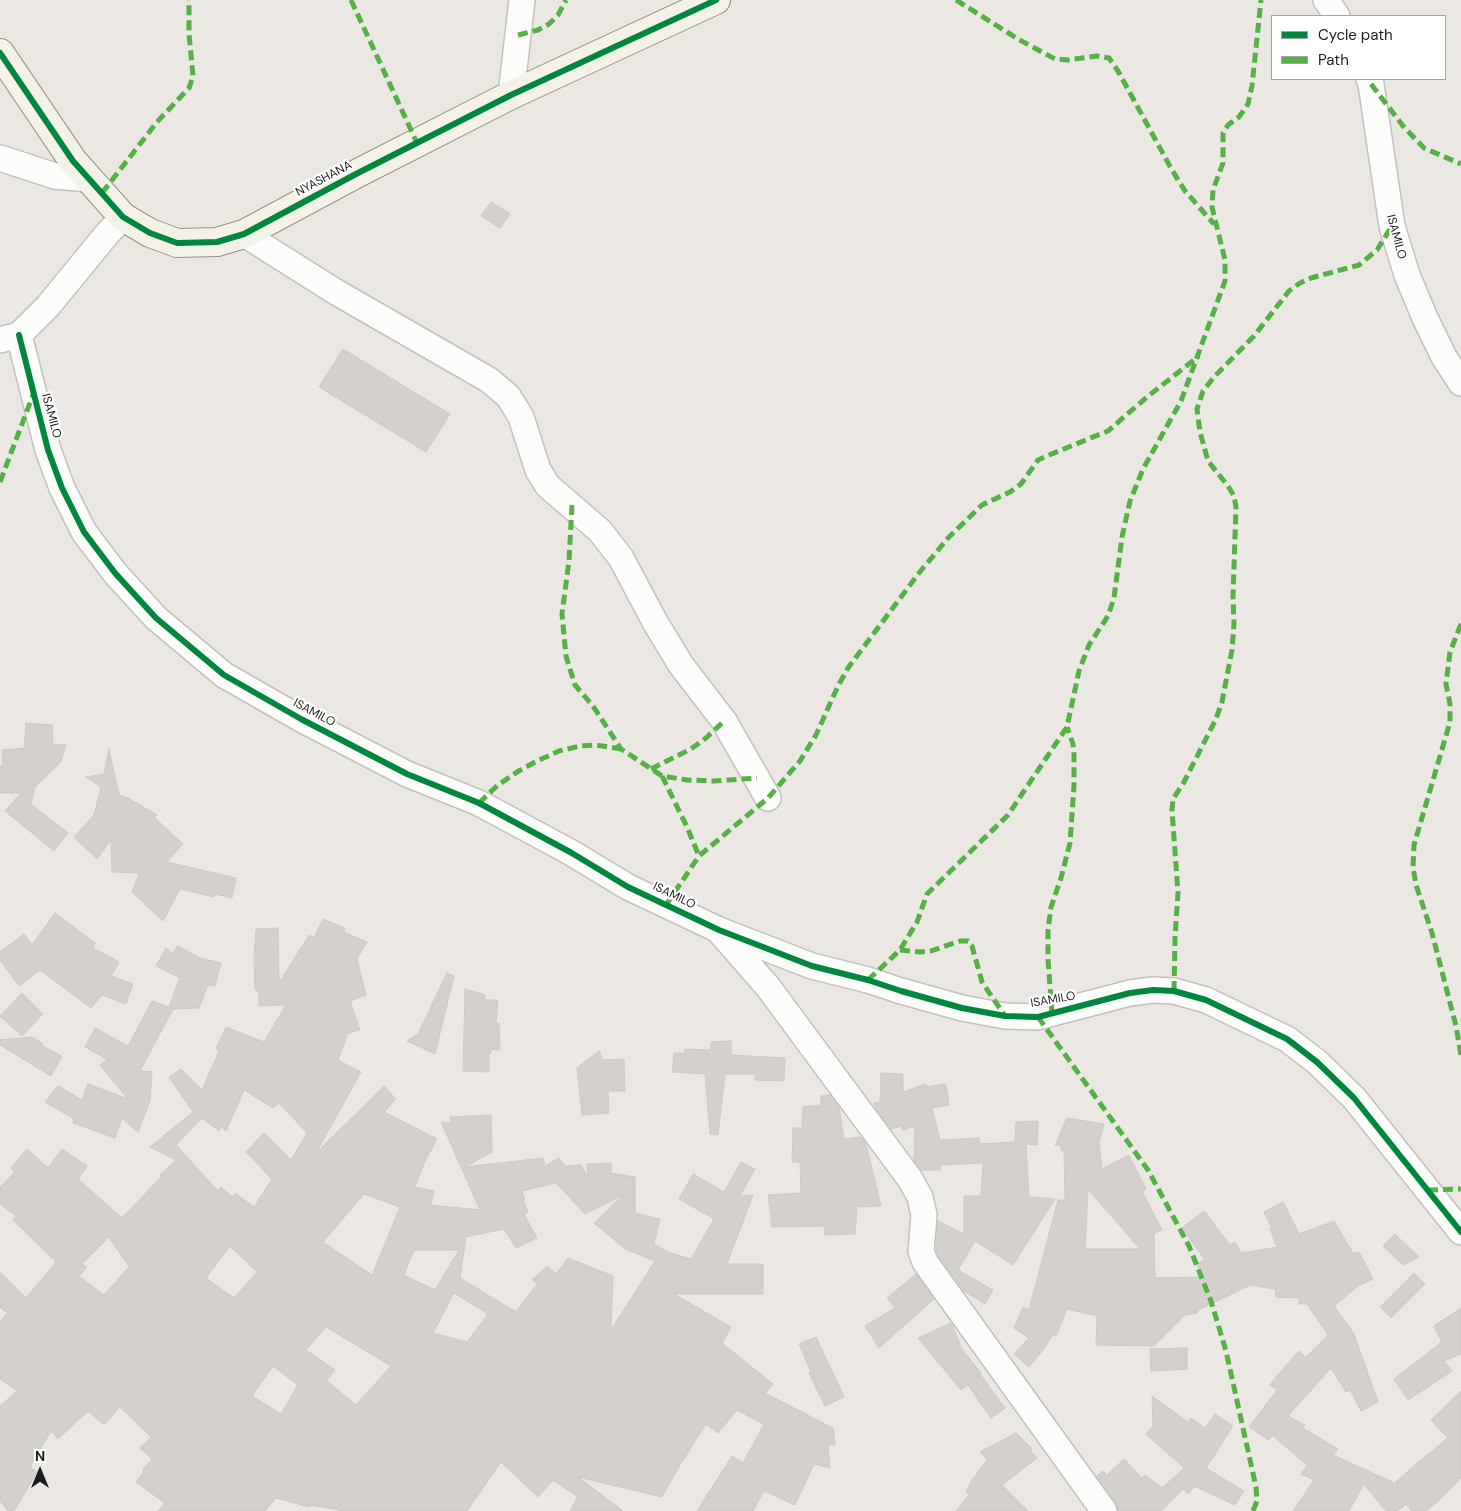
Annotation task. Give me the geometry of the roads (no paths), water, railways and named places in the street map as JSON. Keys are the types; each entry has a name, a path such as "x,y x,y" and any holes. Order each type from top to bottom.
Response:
{"street":[{"name":"NYASHANA","path":"0,53 73,161 123,217 150,233 177,243 217,242 244,234 356,174 512,96 716,0"},
{"path":"1326,0 1336,15"},
{"path":"512,96 517,6"},
{"name":"ISAMILO","path":"1370,80 1372,84 1392,226 1407,274 1425,318 1444,357 1461,383"},
{"path":"0,158 55,176 89,179"},
{"name":"ISAMILO","path":"123,217 48,306 10,338 62,488 84,532 115,573 156,618 224,675 300,719 407,774 479,803 570,852 628,887 719,930 812,966 868,980 962,1008 1005,1016 1038,1017 1153,990 1174,991 1206,1000 1287,1039 1317,1062 1354,1098 1461,1232"},
{"path":"244,234 336,292 488,380 508,396 521,418 538,470 548,486 600,531 621,558 670,648 724,721 768,798"},
{"path":"719,930 768,987 910,1179 920,1197 924,1215 921,1251 925,1262 1104,1511"}]}
